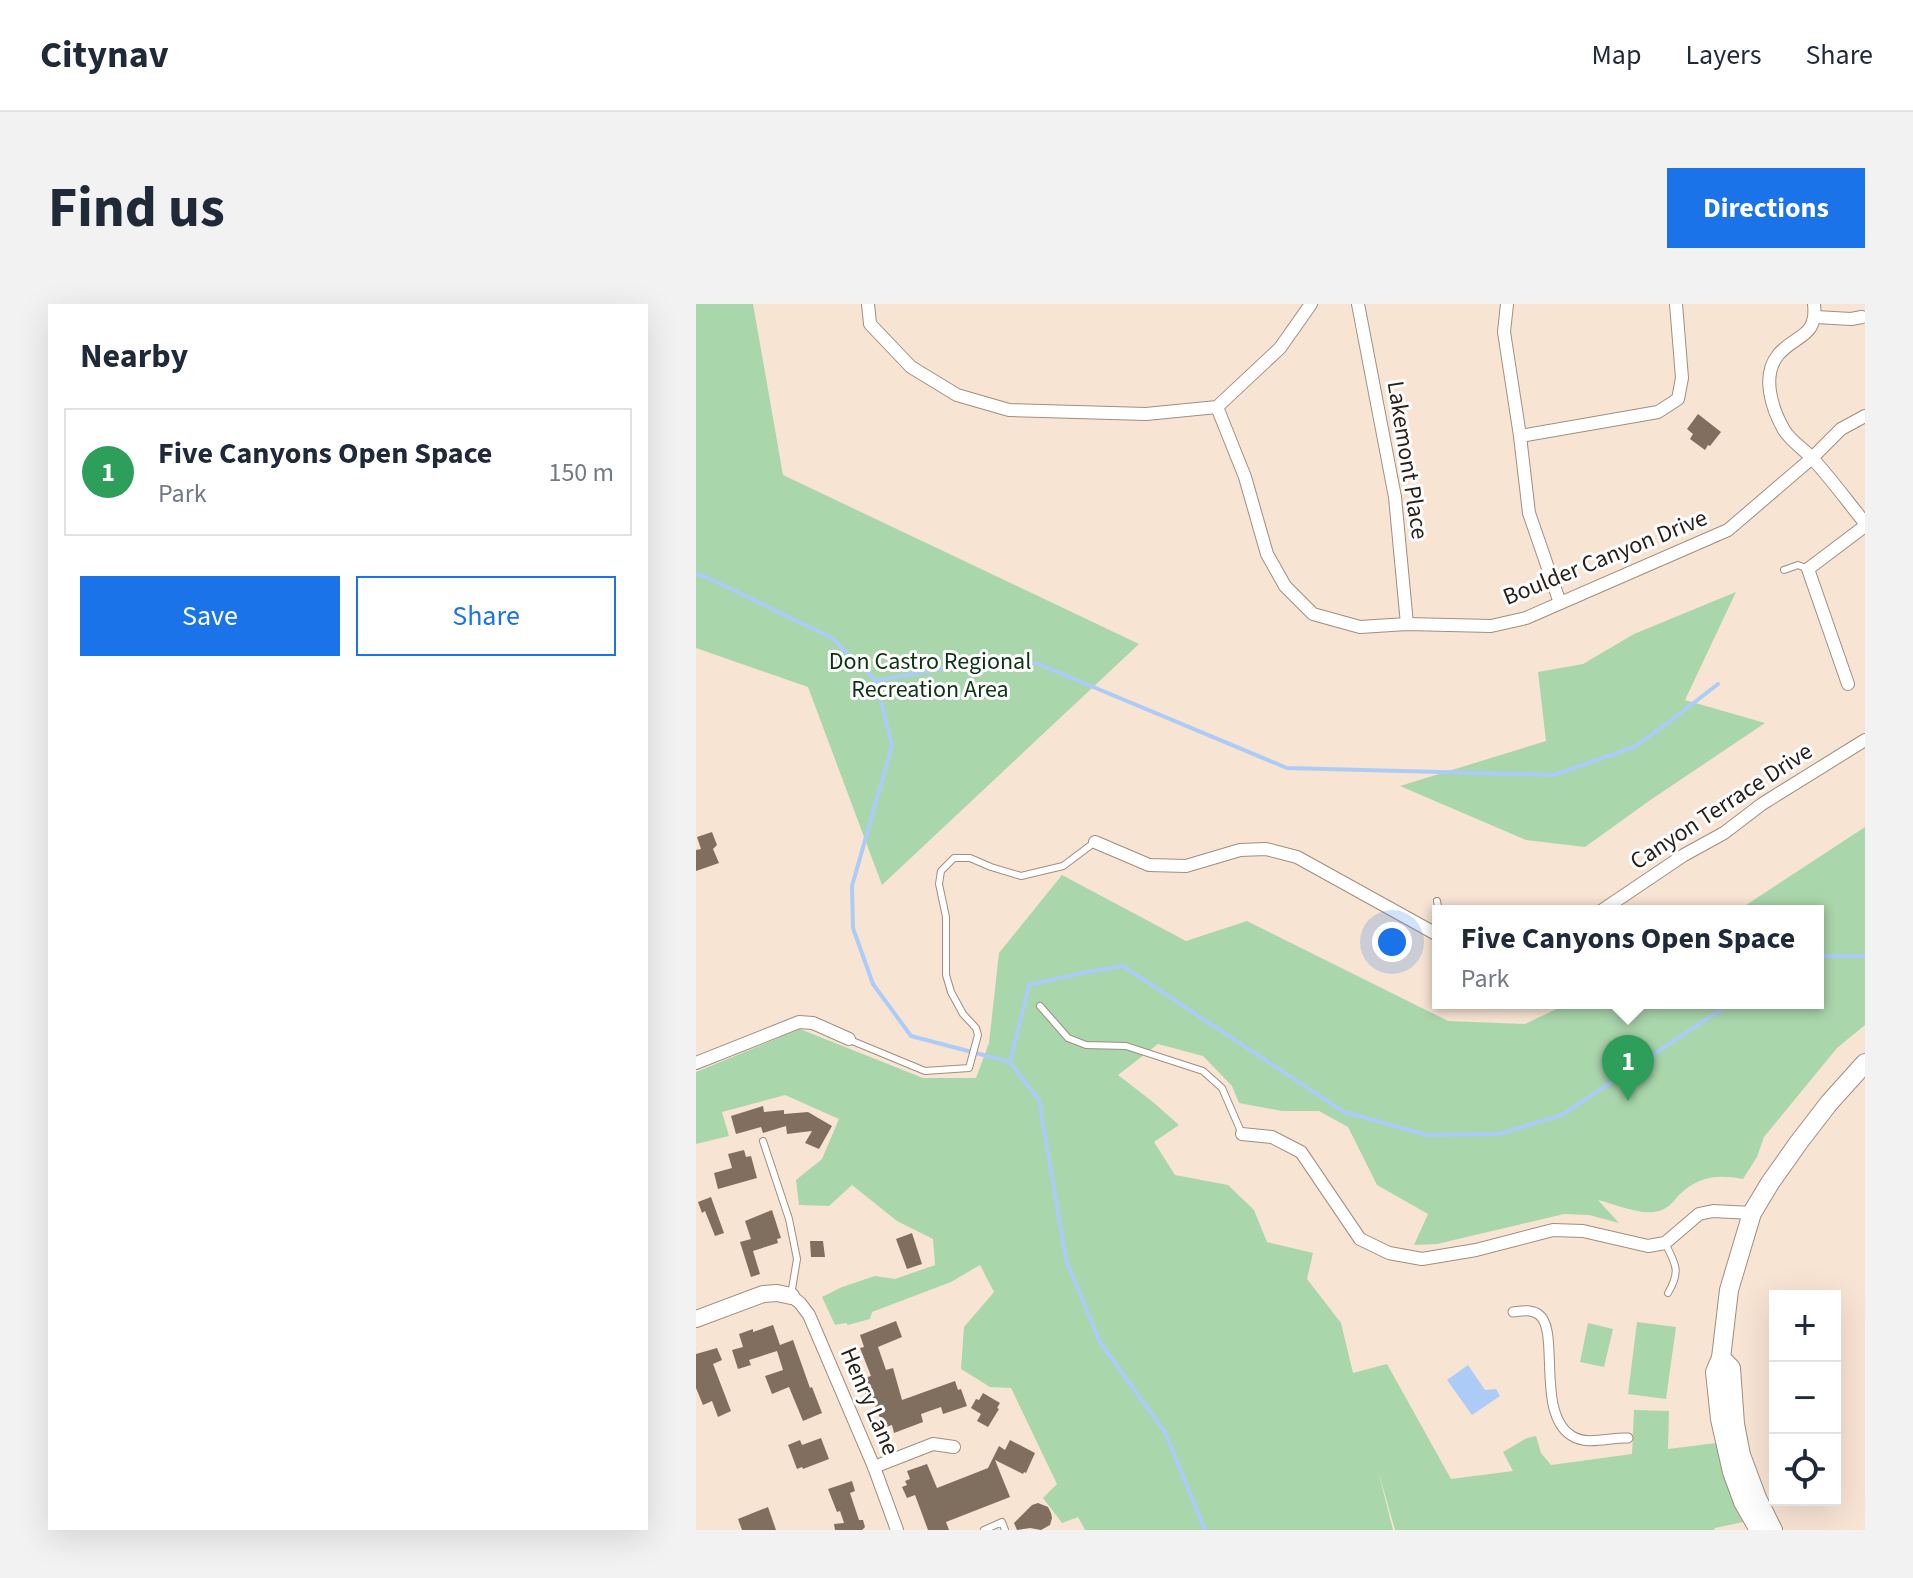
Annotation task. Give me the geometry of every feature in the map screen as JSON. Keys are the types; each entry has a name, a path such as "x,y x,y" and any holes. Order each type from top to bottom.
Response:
{"main road":[{"path":"1759,1530 1737,1487 1720,1419 1715,1372 1721,1358 1729,1290 1752,1213 1799,1142 1865,1063"},
{"path":"1721,1358 1731,1368 1735,1424 1741,1455 1773,1530"}],"street":[{"path":"868,304 870,324 911,367 957,395 1009,410 1146,414 1217,407 1280,348 1311,304"},
{"name":"Lakemont Place","path":"1358,304 1395,497 1407,624"},
{"path":"1507,304 1504,332 1529,513 1560,603"},
{"path":"1520,436 1658,412 1678,399 1682,378 1676,304"},
{"path":"1848,684 1808,569 1865,524 1812,458 1785,432 1772,402 1768,373 1778,354 1808,332 1815,310 1851,319 1864,316"},
{"name":"Boulder Canyon Drive","path":"1217,407 1245,477 1267,554 1285,586 1313,614 1360,627 1407,624 1491,626 1526,618 1728,530 1841,429 1865,416"},
{"name":"Canyon Terrace Drive","path":"1610,905 1865,740"},
{"path":"1095,842 1149,865 1186,866 1240,850 1266,849 1297,857 1432,932"},
{"path":"696,1063 799,1022 813,1023 849,1039"},
{"path":"1242,1134 1272,1137 1301,1152 1360,1239 1389,1253 1422,1259 1476,1250 1553,1230 1583,1231 1648,1246 1665,1243 1699,1214 1713,1211 1752,1213"},
{"path":"696,1319 763,1294 791,1296"},
{"name":"Henry Lane","path":"791,1296 809,1315 874,1467 897,1530"},
{"path":"1513,1312 1528,1310 1544,1320 1551,1392 1562,1428 1573,1437 1587,1441 1628,1438"},
{"path":"874,1467 933,1444 954,1447"}],"lane":[{"path":"1784,570 1798,565 1808,569"},
{"path":"849,1039 925,1071 969,1068 978,1035 951,992 946,975 946,917 939,884 941,871 954,858 970,858 1021,876 1063,866 1095,842"},
{"path":"1437,901 1438,905"},
{"path":"1040,1006 1068,1038 1086,1045 1126,1046 1203,1071 1222,1088 1242,1134"},
{"path":"763,1141 789,1219 797,1259 791,1296"},
{"path":"1665,1243 1676,1263 1676,1280 1668,1293"},
{"path":"984,1530 1002,1522 1005,1530"}],"green space":[{"name":"Don Castro Regional Recreation Area","path":"696,304 753,304 783,475 1139,644 882,885 808,687 696,648"},
{"path":"1736,592 1685,700 1765,723 1585,847 1526,840 1400,786 1546,741 1538,672 1583,664 1634,634"},
{"path":"1865,827 1865,1025 1837,1048 1764,1137 1757,1157 1743,1179 1717,1177 1701,1180 1658,1211 1640,1212 1598,1200 1619,1223 1589,1215 1564,1214 1437,1244 1414,1245 1428,1214 1377,1185 1348,1127 1319,1111 1282,1111 1239,1103 1232,1086 1203,1056 1158,1044 1118,1075 1179,1125 1154,1142 1175,1175 1228,1185 1254,1210 1267,1242 1313,1253 1307,1279 1341,1323 1353,1373 1387,1364 1451,1479 1513,1471 1503,1452 1536,1436 1541,1453 1551,1465 1632,1454 1634,1410 1669,1411 1668,1449 1724,1442 1753,1520 1714,1530 1395,1530 1378,1470 1393,1530 1085,1530 1078,1517 1062,1523 1043,1498 1057,1484 1011,1388 990,1387 961,1369 964,1327 994,1292 980,1265 951,1282 872,1312 870,1319 835,1325 822,1297 875,1276 895,1279 935,1265 933,1239 897,1221 852,1185 829,1206 799,1205 796,1180 822,1159 839,1119 785,1095 722,1112 729,1136 696,1144 696,1072 800,1029 923,1078 976,1078 989,1043 999,953 1062,875 1186,941 1247,921 1448,1021 1525,1024 1556,1009 1824,1009 1824,905 1746,905"},
{"path":"1637,1322 1676,1327 1666,1399 1628,1394"},
{"path":"1588,1323 1613,1329 1604,1367 1580,1362"}],"water":[{"path":"1468,1365 1485,1390 1496,1389 1500,1396 1472,1415 1447,1380"}],"building":[{"path":"1698,414 1721,432 1705,450 1690,439 1693,434 1687,429"},
{"path":"712,832 717,845 713,849 719,863 696,871 696,850 701,849 697,837"},
{"path":"763,1106 764,1112 808,1112 832,1126 819,1149 805,1143 812,1131 787,1134 786,1126 763,1133 761,1127 736,1134 731,1116"},
{"path":"744,1150 746,1157 751,1156 757,1178 718,1189 714,1173 732,1168 728,1154"},
{"path":"711,1197 724,1233 715,1236 698,1202"},
{"path":"772,1210 781,1238 777,1239 778,1243 753,1251 760,1274 751,1277 740,1242 751,1239 745,1221"},
{"path":"912,1233 922,1264 907,1269 896,1239"},
{"path":"810,1241 823,1241 825,1257 811,1257"},
{"path":"896,1321 902,1337 878,1347 886,1370 893,1368 902,1400 955,1381 967,1406 943,1414 941,1407 921,1414 923,1422 894,1433 892,1425 880,1429 877,1419 880,1418 871,1395 866,1396 861,1379 871,1376 860,1348 864,1347 860,1335"},
{"path":"773,1325 780,1345 793,1340 822,1413 803,1421 789,1387 772,1394 765,1376 783,1370 777,1351 749,1360 751,1365 738,1369 732,1350 743,1347 739,1334"},
{"path":"717,1348 722,1360 713,1364 731,1411 718,1417 712,1401 703,1405 696,1388 696,1354"},
{"path":"983,1393 1000,1403 988,1427 977,1421 981,1414 971,1408"},
{"path":"821,1438 829,1459 797,1469 788,1445 800,1440 802,1445"},
{"path":"1010,1440 1035,1453 1023,1474 995,1460 1010,1497 946,1522 949,1530 928,1530 915,1495 907,1498 902,1487 910,1479 907,1471 927,1464 937,1488 988,1468 999,1446 1005,1450"},
{"path":"852,1481 855,1491 850,1493 859,1520 863,1520 865,1527 862,1530 835,1530 834,1524 844,1523 828,1489"},
{"path":"1038,1503 1048,1507 1052,1518 1050,1525 1041,1530 1017,1530 1014,1523"},
{"path":"768,1507 776,1530 742,1530 738,1519"}],"waterway":[{"path":"696,574 832,638 876,681 892,746 852,886 853,928 873,984 911,1036 1010,1062 1039,1100 1066,1260 1100,1342 1165,1432 1205,1530"},
{"path":"876,681 984,660 1036,663 1287,768 1554,775 1634,747 1718,684"},
{"path":"1824,956 1865,956"},
{"path":"1010,1062 1029,985 1123,966 1344,1112 1427,1135 1499,1134 1562,1115 1722,1009"}],"place":[{"name":"Five Canyons Open Space","path":"1628,1101"}]}
